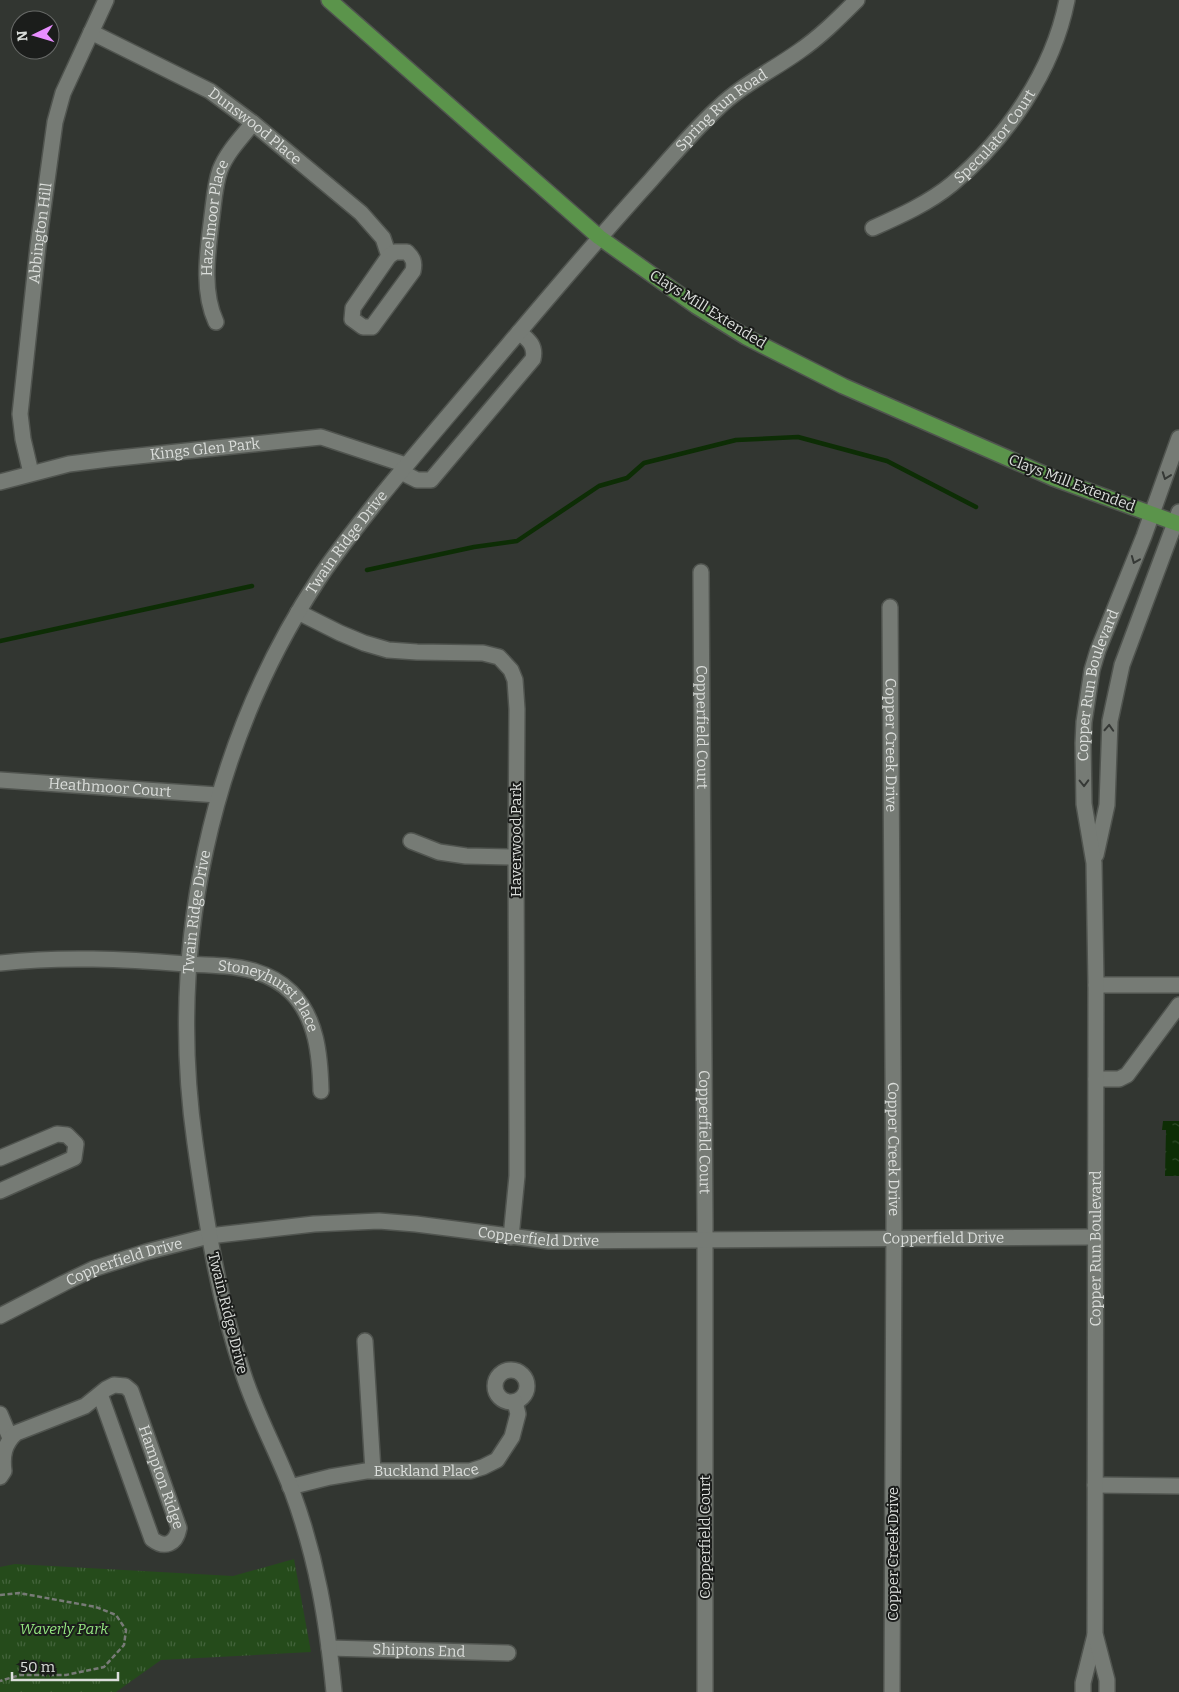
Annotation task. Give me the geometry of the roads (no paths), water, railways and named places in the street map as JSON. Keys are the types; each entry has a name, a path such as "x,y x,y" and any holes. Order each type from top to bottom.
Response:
{"main road":[{"name":"Clays Mill Extended","path":"329,0 599,237 696,306 746,337 843,386 1053,478 1152,514 1178,520"}],"street":[{"name":"Abbington Hill","path":"31,473 20,414 55,122 63,93 106,0"},
{"name":"Spring Run Road","path":"599,237 715,110 739,90 821,36 857,0"},
{"name":"Speculator Court","path":"873,228 921,204 951,185 982,156 1009,125 1033,87 1051,51 1066,0"},
{"name":"Dunswood Place","path":"90,32 210,91 253,123 361,212 382,238 389,256"},
{"name":"Hazelmoor Place","path":"216,322 211,311 207,288 208,256 215,192 220,171 229,153 253,123"},
{"name":"Twain Ridge Drive","path":"334,1692 317,1571 290,1488 257,1413 244,1377 225,1310 210,1236 194,1136 186,1059 188,964 192,920 218,795 256,696 298,612 339,550 404,468 599,237"},
{"path":"395,252 406,252 412,258 415,265 413,271 372,327 363,328 352,319 353,308 389,256 395,252"},
{"name":"Kings Glen Park","path":"0,482 69,464 109,458 321,437 404,468 417,480 431,480 533,359 535,352 532,344 519,332"},
{"name":"Copper Run Boulevard","path":"1107,1692 1107,1680 1096,1634 1096,985 1094,863 1084,804 1084,722 1092,670 1179,438"},
{"name":"Copper Run Boulevard","path":"1094,863 1107,805 1110,721 1117,683 1128,643 1178,520"},
{"name":"Copperfield Court","path":"701,572 706,1239 705,1692"},
{"name":"Copper Creek Drive","path":"890,607 894,1239 892,1692"},
{"name":"Haverwood Park","path":"298,612 348,636 388,650 483,652 499,657 511,670 517,709 518,1133 517,1176 511,1237"},
{"name":"Heathmoor Court","path":"0,780 218,795"},
{"path":"411,841 439,852 466,856 516,857"},
{"name":"Stoneyhurst Place","path":"0,963 26,960 119,959 220,966 255,972 274,979 290,991 305,1010 316,1040 320,1060 320,1091"},
{"path":"1096,985 1179,985"},
{"path":"1096,1079 1119,1079 1127,1075 1179,1005"},
{"path":"0,1158 57,1134 67,1135 76,1144 74,1158 0,1191"},
{"name":"Copperfield Drive","path":"0,1316 64,1283 94,1270 146,1252 210,1236 314,1224 379,1221 549,1241 1095,1237"},
{"path":"365,1341 373,1471"},
{"name":"Hampton Ridge","path":"10,1438 23,1429 85,1406 106,1389 114,1385 125,1386 131,1391 179,1528 178,1536 173,1542 157,1543 152,1538 100,1394"},
{"name":"Buckland Place","path":"290,1488 330,1477 366,1471 470,1471 483,1467 497,1460 512,1437 518,1414 515,1402"},
{"path":"0,1414 10,1438 1,1457 4,1472 0,1477"},
{"path":"1095,1484 1179,1486"},
{"name":"Copper Run Boulevard","path":"1083,1692 1083,1682 1096,1634"},
{"name":"Shiptons End","path":"329,1648 508,1653"}],"water":[{"path":"1163,1121 1179,1121 1179,1176 1165,1176 1166,1130 1162,1130"}],"waterway":[{"path":"367,570 474,547 517,541 599,486 627,478 644,463 736,440 798,437 887,461 976,507"},
{"path":"0,641 252,586"}],"park label":[{"name":"Waverly Park","path":"64,1629"}]}
